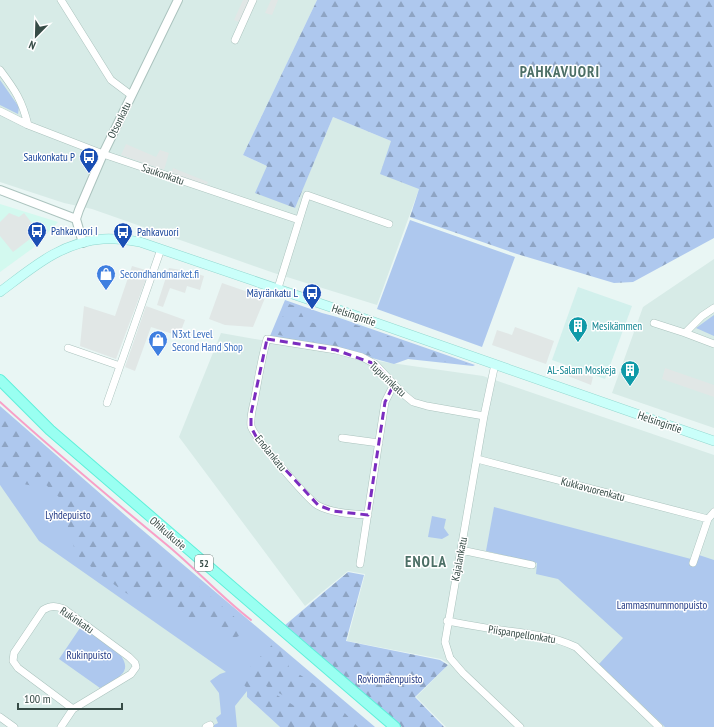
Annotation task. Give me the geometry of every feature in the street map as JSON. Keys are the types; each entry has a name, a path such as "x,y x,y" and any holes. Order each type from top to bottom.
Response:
{"main road":[{"name":"Helsingintie","path":"0,292 43,259 62,250 89,241 115,239 140,242 278,288 714,441"},
{"name":"Ohikulkutie","path":"0,380 50,430 395,727"}],"street":[{"path":"61,0 111,80 131,95"},
{"name":"Otsonkatu","path":"76,218 103,154 178,0"},
{"path":"236,40 253,0"},
{"path":"0,70 17,93 24,107 28,125"},
{"name":"Saukonkatu","path":"0,111 28,125 103,154 299,220"},
{"path":"0,190 76,218 83,243"},
{"path":"278,288 306,195 389,224"},
{"path":"107,403 162,249"},
{"path":"685,333 702,316 714,308"},
{"path":"654,323 714,344"},
{"name":"Tupurinkatu","path":"267,339 336,350 362,357 375,364 402,393 413,402 426,406 484,416"},
{"name":"Enolankatu","path":"267,339 262,356 251,414 251,427 258,440 305,494 318,505 333,511 368,515"},
{"path":"68,348 120,366"},
{"name":"Kajalankatu","path":"495,364 484,416 478,459 444,642 450,658 463,673 520,727"},
{"path":"360,564 385,402 394,384"},
{"path":"342,438 379,443"},
{"name":"Kukkavuorenkatu","path":"478,459 708,519"},
{"path":"693,563 708,519 714,512"},
{"path":"461,550 532,565"},
{"name":"Rukinkatu","path":"61,727 73,709 131,674 136,667 129,657 64,609 54,606 43,610 14,653 13,661 18,668 73,709"},
{"name":"Piispanpellonkatu","path":"447,621 492,629 540,635 562,641 576,647 659,727"},
{"path":"0,718 14,727"}],"highlighted area":[{"path":"267,339 336,350 375,364 394,384 385,402 368,515 333,511 318,505 258,440 251,427 251,414"}],"shaded area":[{"path":"0,0 317,0 243,155 267,166 295,207 333,117 391,141 419,189 377,305 274,273 92,209 64,203 0,182"},
{"path":"243,0 250,0 241,23 234,20"},
{"path":"271,0 278,0 272,15 265,13"},
{"path":"126,144 156,157 160,150 169,153 164,170 121,155"},
{"path":"173,168 208,182 206,187 171,173"},
{"path":"0,204 58,222 33,248 0,272"},
{"path":"9,213 19,217 24,213 39,232 13,252 0,236 0,222"},
{"path":"714,259 714,428 612,393 643,307"},
{"path":"132,266 149,271 116,359 80,346 84,306 115,316"},
{"path":"169,268 192,272 204,276 200,290 187,286 185,293 170,288 163,307 157,305"},
{"path":"222,283 265,298 253,327 225,325 209,319"},
{"path":"578,287 632,306 605,379 552,360"},
{"path":"146,306 185,320 179,336 151,327 135,371 125,367"},
{"path":"515,327 554,341 546,364 492,345 497,330 512,335"},
{"name":"ENOLA","path":"221,333 384,362 483,376 714,455 714,727 446,727 416,697 449,664 441,659 347,641 365,574 348,571 305,606 179,437"},
{"path":"565,367 593,377 591,385 563,374"},
{"path":"665,368 714,385 714,397 662,379"},
{"path":"0,485 227,672 247,690 247,697 280,727 0,727"}],"green space":[{"path":"317,0 714,0 714,238 633,282 614,283 517,254 410,217 419,189 380,174 391,141 333,117 295,208 255,193 267,166 243,155"},
{"path":"0,80 19,107 18,114 0,105"},
{"path":"410,220 515,257 482,347 377,309"},
{"path":"285,300 475,365 408,359 394,364 328,346 270,336"},
{"path":"289,304 298,307 305,320 325,327 336,318 468,364 407,358 393,362 334,346 274,334"},
{"path":"714,315 714,336 696,328"},
{"name":"Lyhdepuisto","path":"0,406 134,523 375,727 280,727 247,697 247,691 235,706 237,727 210,727 218,723 216,718 221,714 219,693 210,681 226,672 39,541 0,485"},
{"path":"0,416 139,542 143,538 238,620 239,636 230,640 159,577 93,509 43,473 0,432"},
{"path":"0,436 41,475 38,487 15,481 5,475 0,464"},
{"path":"43,477 92,511 158,579 205,620 184,621 154,596 139,602 102,576 76,554 66,520 63,501 43,482"},
{"name":"Lammasmummonpuisto","path":"494,507 691,559 693,553 714,560 714,727 665,727 599,664 623,638 558,579 536,574 537,563 486,551"},
{"path":"432,516 446,519 444,528 449,535 442,539 428,537"},
{"name":"Roviomäenpuisto","path":"348,572 364,575 346,641 440,660 448,665 415,697 444,727 402,727 284,626"},
{"name":"Rukinpuisto","path":"82,625 113,647 124,661 125,668 121,675 114,681 100,688 59,659"},
{"path":"273,644 286,654 289,668 321,688 358,727 327,727 312,714 245,672"},
{"path":"243,675 294,706 323,727 283,727 249,697 249,690 239,680"}],"waterway":[{"path":"0,402 82,474 178,554 229,602 251,620"}],"place":[{"name":"Saukonkatu P","path":"89,174"},
{"name":"Pahkavuori I","path":"37,248"},
{"name":"Pahkavuori","path":"123,249"},
{"name":"Secondhandmarket.fi","path":"106,291"},
{"name":"Mäyränkatu L","path":"312,310"},
{"name":"Mesikämmen","path":"578,343"},
{"name":"N3xt Level Second Hand Shop","path":"158,357"},
{"name":"AL-Salam Moskeja","path":"630,387"}],"district":[{"name":"PAHKAVUORI","path":"560,72"},
{"name":"ENOLA","path":"426,562"}]}
